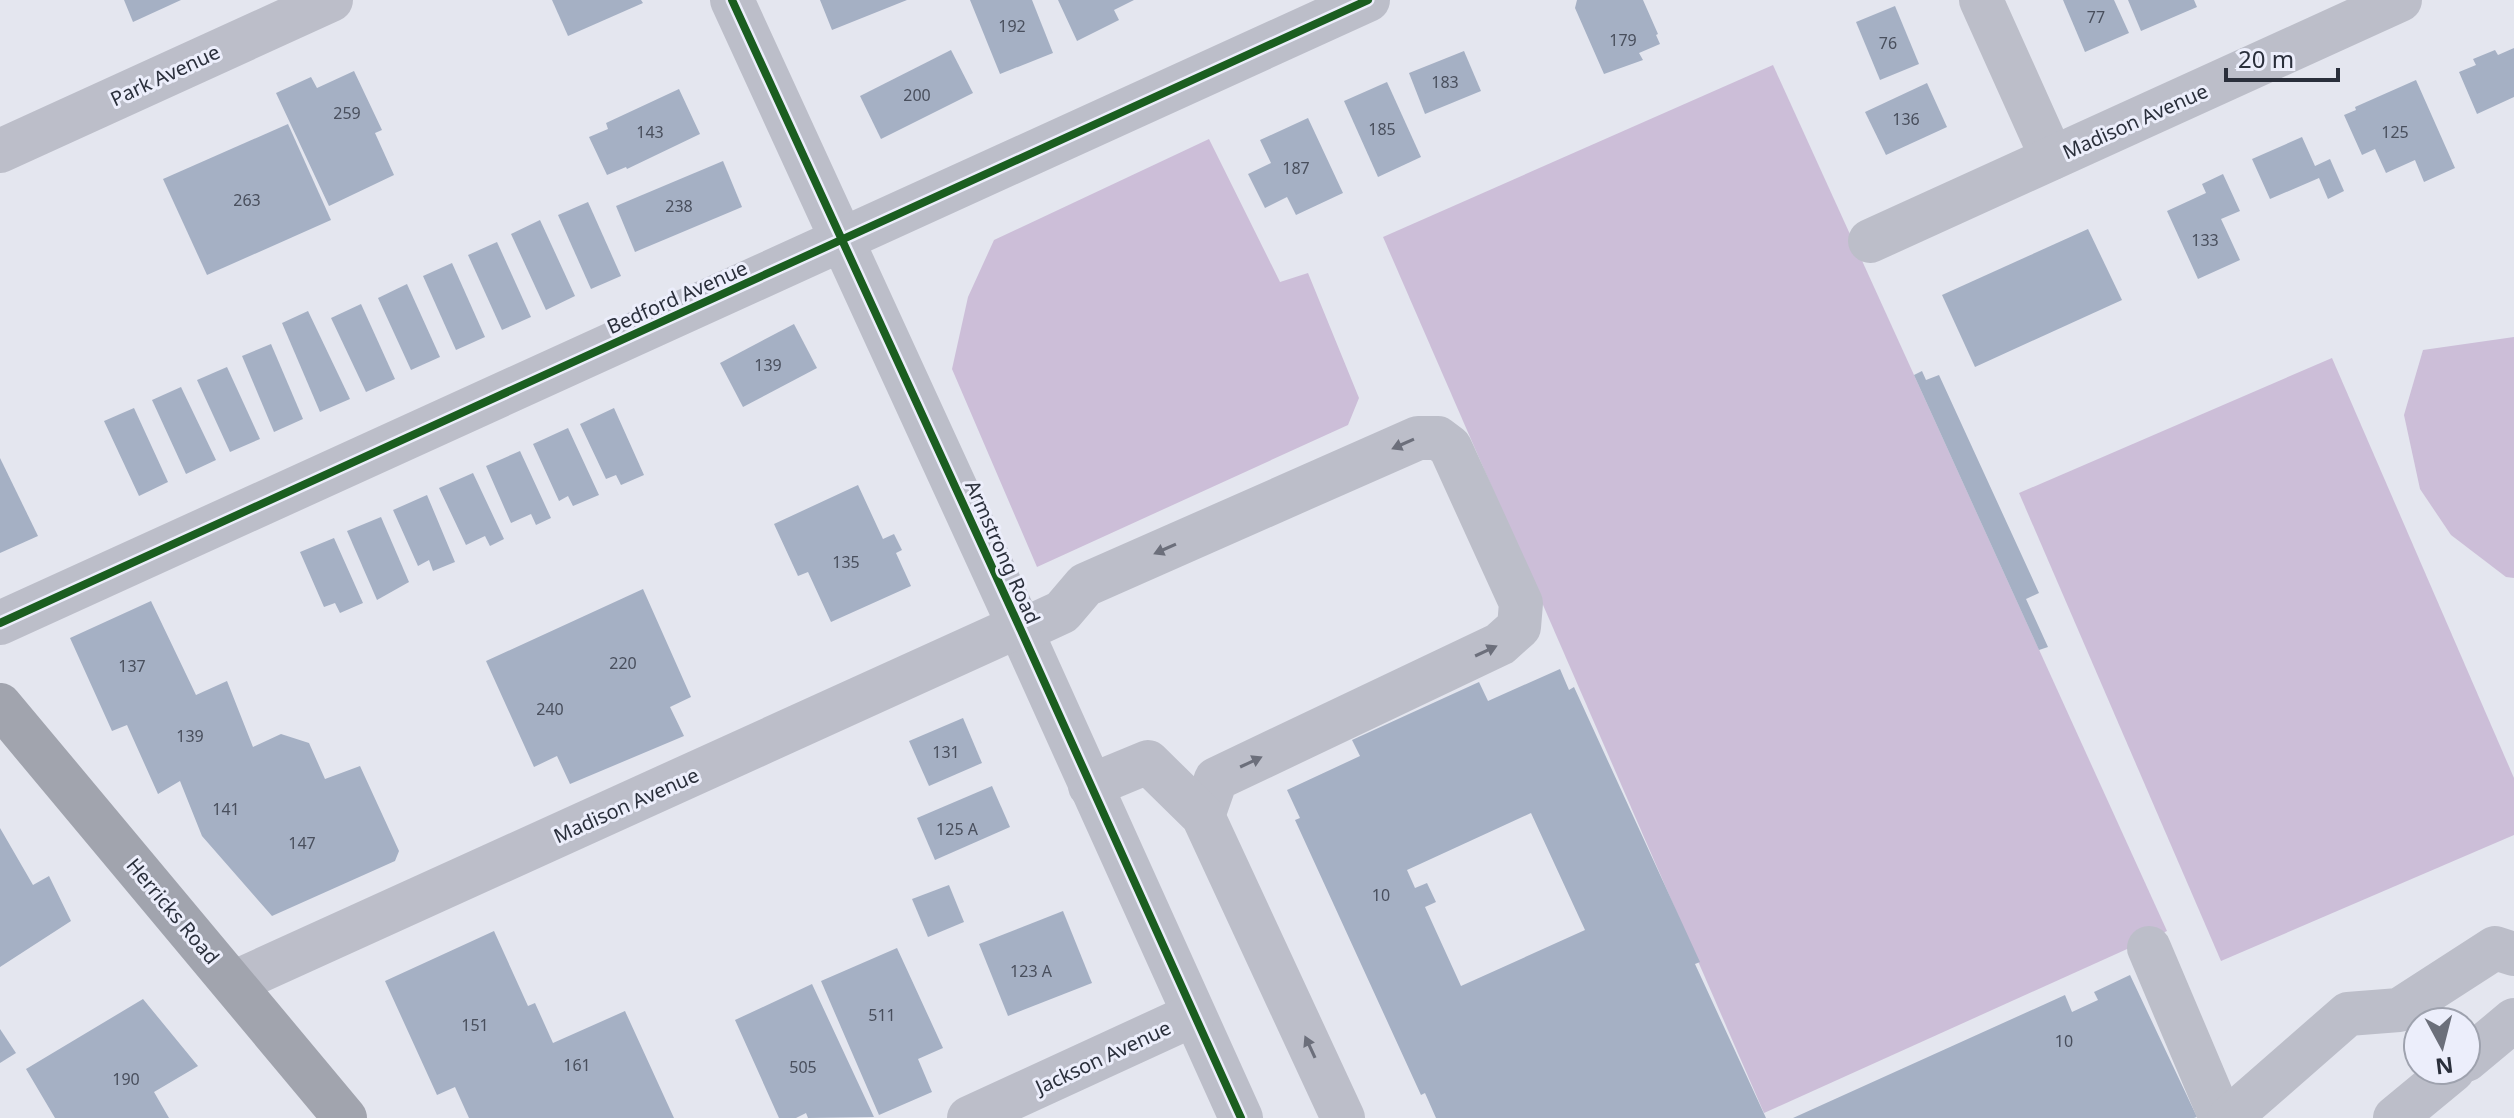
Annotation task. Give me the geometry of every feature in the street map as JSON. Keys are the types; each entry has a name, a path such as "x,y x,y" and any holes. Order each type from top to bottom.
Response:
{"main road":[{"name":"Herricks Road","path":"0,705 345,1118"}],"street":[{"name":"Park Avenue","path":"0,151 331,0"},
{"name":"Armstrong Road","path":"732,0 1241,1118"},
{"name":"Bedford Avenue","path":"0,623 1368,0"},
{"path":"1981,0 2052,158"},
{"name":"Madison Avenue","path":"1870,241 2400,0"},
{"name":"Madison Avenue","path":"233,983 1062,612 1085,585 1418,438 1438,438 1450,447 1521,603 1519,627 1500,644 1216,779 1203,816"},
{"path":"1090,786 1148,762 1203,816 1343,1118"},
{"path":"2149,948 2221,1118"},
{"path":"2229,1118 2348,1014 2399,1010 2495,948 2514,954"},
{"name":"Jackson Avenue","path":"969,1118 1193,1015"},
{"path":"2482,1047 2514,1020"},
{"path":"2395,1118 2434,1086"}],"shaded area":[{"path":"1773,65 2167,931 1764,1113 1383,237"},
{"path":"1209,139 1280,282 1308,273 1359,398 1348,425 1037,567 952,369 968,297 994,240"},
{"path":"2514,337 2514,578 2506,577 2451,535 2420,489 2404,415 2423,350"},
{"path":"2332,358 2514,778 2514,835 2221,961 2019,493"}],"building":[{"path":"124,0 181,0 133,22"},
{"path":"552,0 641,0 643,3 568,36"},
{"path":"820,0 907,0 832,30"},
{"path":"970,0 1032,0 1053,53 1000,74"},
{"path":"1058,0 1134,0 1114,10 1119,20 1077,41"},
{"path":"1577,0 1643,0 1660,44 1639,53 1643,60 1604,74 1575,8"},
{"path":"2063,0 2114,0 2129,33 2085,52"},
{"path":"2128,0 2194,0 2197,7 2141,31"},
{"path":"1895,6 1919,64 1880,80 1856,22"},
{"path":"2514,48 2514,97 2477,114 2459,72 2476,65 2473,59 2495,50 2498,55"},
{"path":"951,50 973,93 881,139 860,96"},
{"path":"1464,51 1481,91 1425,114 1409,73"},
{"path":"354,71 382,130 375,133 394,175 329,206 276,93 311,77 317,88"},
{"path":"2416,80 2455,168 2424,182 2415,160 2386,173 2375,149 2362,155 2344,115"},
{"path":"1387,82 1421,157 1378,177 1344,101"},
{"path":"1927,83 1947,127 1886,155 1865,112"},
{"path":"679,89 700,134 627,169 607,175 589,137 608,129 606,123"},
{"path":"1308,118 1343,193 1296,215 1287,197 1265,208 1248,174 1271,163 1260,140"},
{"path":"288,124 331,220 207,275 163,179"},
{"path":"2302,137 2315,166 2330,159 2344,191 2328,199 2319,178 2270,199 2252,159"},
{"path":"723,161 742,207 635,252 616,206"},
{"path":"2223,174 2240,211 2221,219 2240,260 2198,279 2167,211 2206,193 2202,184"},
{"path":"588,202 621,276 591,289 558,215"},
{"path":"540,220 575,296 546,310 511,234"},
{"path":"2088,229 2122,300 1975,367 1942,295"},
{"path":"497,242 531,317 502,330 468,255"},
{"path":"452,263 485,337 456,350 423,276"},
{"path":"407,284 440,357 411,370 378,298"},
{"path":"361,304 395,379 366,392 331,318"},
{"path":"308,311 350,399 320,412 282,323"},
{"path":"794,324 817,368 743,407 720,363"},
{"path":"271,344 303,419 274,432 242,356"},
{"path":"227,367 260,439 230,452 197,380"},
{"path":"1922,371 1926,380 1939,375 2039,593 2026,599 2048,647 2039,650 1914,375"},
{"path":"181,387 216,460 186,474 152,400"},
{"path":"134,408 168,482 139,496 104,421"},
{"path":"614,408 644,475 621,485 616,475 606,479 580,424"},
{"path":"568,428 599,495 573,506 568,496 559,501 533,444"},
{"path":"520,451 551,518 536,525 531,514 511,523 486,466"},
{"path":"0,458 38,536 0,553"},
{"path":"473,473 504,539 490,546 485,536 466,545 439,488"},
{"path":"858,485 883,539 894,534 902,550 896,553 911,586 831,622 808,572 798,576 774,524"},
{"path":"427,495 455,562 433,571 429,560 418,566 393,510"},
{"path":"381,517 409,582 377,600 347,531"},
{"path":"334,538 363,603 340,613 335,603 324,607 300,552"},
{"path":"643,589 691,697 670,707 684,736 570,784 557,756 534,767 486,661"},
{"path":"151,601 196,695 227,681 253,747 281,734 309,743 325,779 360,766 399,851 395,861 272,916 202,836 180,781 158,794 127,725 112,731 70,638"},
{"path":"1560,669 1569,690 1574,687 1700,962 1695,964 1766,1118 1436,1118 1425,1093 1421,1095 1295,820 1300,818 1287,790 1360,756 1352,740 1479,682 1488,701","holes":["1531,813 1585,930 1461,986 1425,907 1436,902 1427,883 1415,888 1407,870"]},
{"path":"963,718 982,763 929,786 909,741"},
{"path":"992,786 1010,827 935,860 917,818"},
{"path":"0,828 33,885 49,876 71,921 0,967"},
{"path":"949,885 964,922 928,937 912,899"},
{"path":"1063,911 1092,983 1008,1016 979,944"},
{"path":"494,931 528,1006 535,1003 553,1043 625,1011 674,1118 469,1118 455,1087 437,1095 385,981"},
{"path":"897,948 943,1048 918,1059 932,1092 879,1115 821,981"},
{"path":"2130,975 2197,1117 1793,1118 2065,995 2072,1012 2098,1000 2094,992"},
{"path":"812,984 874,1117 808,1118 806,1113 796,1118 779,1118 735,1020"},
{"path":"143,999 198,1066 154,1092 169,1118 55,1118 26,1069"},
{"path":"0,1029 16,1053 0,1063"}],"cycle path":[{"path":"732,0 1241,1118"},
{"path":"0,623 1368,0"}]}
